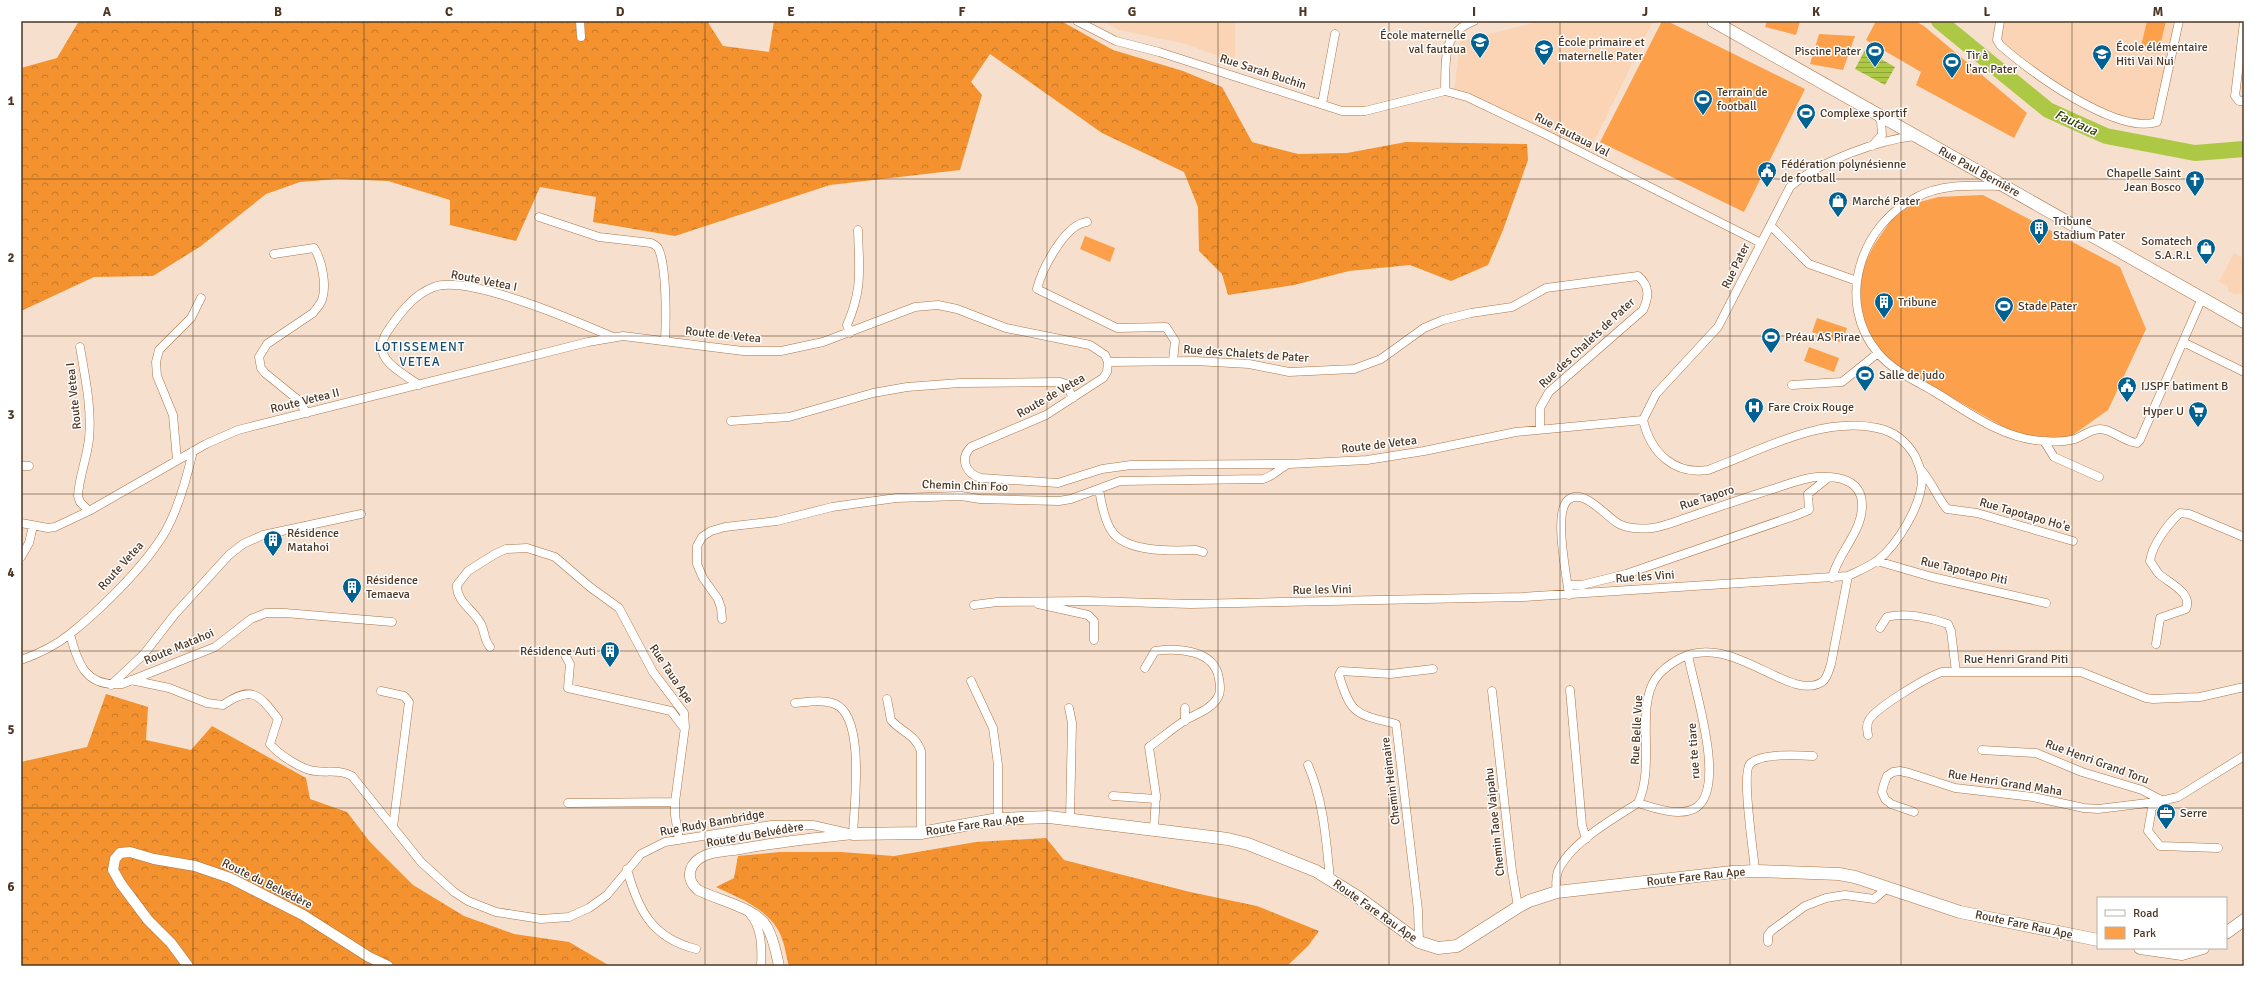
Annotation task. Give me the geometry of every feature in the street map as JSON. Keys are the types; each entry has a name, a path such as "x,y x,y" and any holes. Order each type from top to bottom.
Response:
{"main road":[{"name":"Rue Paul Bernière","path":"1714,21 2244,322"},
{"name":"Route Fare Rau Ape","path":"853,834 921,833 998,819 1031,817 1070,819 1154,828 1228,839 1248,844 1293,861 1330,879 1358,897 1419,942 1438,948 1457,946 1529,901 1557,892 1755,871 1839,874 1960,912 2097,940"},
{"path":"2227,932 2244,920"},
{"path":"2147,949 2182,954 2200,949"}],"street":[{"path":"580,21 581,37"},
{"name":"Rue Sarah Buchin","path":"1077,21 1116,41 1159,52 1342,111 1365,111 1445,91"},
{"path":"1445,91 1446,62 1450,40 1459,28 1474,21"},
{"path":"2000,21 1997,40 2000,45 2050,83 2093,108 2126,121 2149,125 2157,122 2179,21"},
{"path":"2244,22 2235,96 2239,101 2244,101"},
{"path":"1322,104 1335,34"},
{"name":"Rue Fautaua Val","path":"1445,91 1467,97 1545,134 1760,243"},
{"path":"1870,148 1882,135 1881,121 1874,112"},
{"name":"Rue Pater","path":"1643,420 1656,394 1718,327 1790,187 1803,176 1828,163 1900,138 1916,136"},
{"path":"2004,186 1950,186 1923,194 1907,202 1887,218 1873,235 1863,255 1857,281 1857,308 1861,322 1878,353 1906,376 1994,427 2014,436 2044,442 2074,439 2100,429 2137,443 2140,440 2202,298"},
{"path":"539,217 599,237 655,245 658,248 664,273 665,341"},
{"path":"1087,222 1073,227 1067,233 1041,276 1037,289 1117,328 1166,328 1175,341 1173,361"},
{"path":"1771,226 1809,264 1857,281"},
{"path":"850,333 847,325 857,299 860,283 858,230"},
{"path":"274,254 309,247 314,248 318,254 324,291 319,306 313,313 267,344 259,356 261,368 265,373 297,399 306,413"},
{"name":"Rue des Chalets de Pater","path":"1108,362 1173,361 1250,364 1289,372 1354,369 1381,359 1424,328 1443,320 1512,306 1546,288 1638,276 1644,281 1647,287 1648,294 1643,310 1549,392 1540,408 1540,429"},
{"name":"Route Vetea I","path":"419,385 389,364 381,353 381,347 388,331 415,297 436,286 447,284 508,297 568,317 613,337"},
{"path":"177,460 173,415 157,376 156,362 159,350 191,318 201,298"},
{"name":"Route de Vetea","path":"613,337 623,336 759,352 802,348 850,333 915,308 946,305 1006,328 1090,345 1105,355 1108,362 1107,372 1103,378 1046,415 1026,426 971,447 965,457 969,472 981,478 1058,483 1102,469 1130,465 1288,464 1375,459 1516,432 1540,429 1574,428 1643,420"},
{"name":"Route Vetea II","path":"21,523 48,528 55,526 89,511 193,451 238,430 613,337"},
{"path":"2183,342 2244,372"},
{"name":"Route Vetea I","path":"80,347 86,380 90,426 87,452 78,496 80,502 89,511"},
{"path":"1792,385 1842,382 1878,353"},
{"path":"731,422 789,417 873,393 907,387 960,383 1060,382 1066,384 1072,398"},
{"name":"Rue les Vini","path":"974,605 997,602 1086,601 1199,604 1569,595 1689,585 1832,578 1848,576 1877,561 1898,537 1910,516 1921,491 1921,469 1910,448 1895,434 1876,428 1846,427 1812,430 1708,470 1687,471 1672,466 1656,451 1643,420"},
{"path":"2044,442 2054,457 2098,477"},
{"name":"Route Vetea","path":"21,660 41,652 70,634 129,577 162,536 185,485 193,451"},
{"name":"Chemin Chin Foo","path":"722,619 722,608 718,599 703,578 697,564 697,546 702,538 711,531 726,527 777,521 832,507 896,498 961,496 980,499 1059,500 1071,499 1104,486 1126,481 1263,480 1269,478 1276,471 1288,464"},
{"name":"Rue Tapotapo Ho'e","path":"1921,469 1932,482 1940,501 1947,509 1977,513 2073,541"},
{"name":"Rue Taporo","path":"1569,595 1562,527 1564,505 1569,499 1576,497 1589,500 1620,525 1643,529 1673,522 1792,483 1815,477 1839,478 1854,485 1859,490 1862,505 1858,527 1835,564 1832,578"},
{"path":"1568,585 1582,585 1626,574 1797,515 1809,510 1808,494 1829,477"},
{"path":"1099,489 1100,502 1112,531 1120,538 1148,549 1196,550 1203,552"},
{"path":"2156,644 2160,618 2186,609 2188,604 2187,598 2178,588 2158,573 2150,561 2155,547 2175,517 2180,513 2189,514 2244,537"},
{"path":"70,634 76,655 85,672 97,683 111,685 144,654 174,614 229,555 243,544 263,535 361,514"},
{"path":"21,557 29,543 32,526"},
{"name":"Rue Taua Ape","path":"490,647 485,641 482,625 458,593 457,585 461,578 481,562 506,549 527,548 555,557 590,587 619,608 653,672 684,713 684,728 675,802 675,815 679,840"},
{"name":"Rue Tapotapo Piti","path":"1877,561 1932,577 2046,603"},
{"name":"Rue Belle Vue","path":"1638,803 1646,776 1648,705 1654,680 1662,670 1688,654 1698,652 1717,652 1739,659 1778,678 1808,685 1822,682 1832,664 1848,576"},
{"path":"1031,602 1088,615 1094,621 1094,640"},
{"name":"Route Matahoi","path":"111,685 131,680 214,647 251,619 266,613 285,613 392,622"},
{"path":"1880,628 1887,617 1897,616 1917,617 1948,624 1951,631 1956,672"},
{"path":"1145,668 1155,651 1188,650 1202,656 1212,665 1219,676 1219,697 1203,712 1185,720 1149,747 1156,799 1154,828"},
{"name":"rue te tiare","path":"1638,803 1668,810 1690,810 1697,807 1706,794 1709,772 1705,730 1699,694 1688,654"},
{"path":"565,655 570,664 568,688 672,711 684,728"},
{"name":"Chemin Heimaire","path":"1419,942 1419,917 1396,724 1355,711 1348,701 1339,675 1341,671 1390,674 1434,669"},
{"name":"Rue Henri Grand Piti","path":"1868,735 1866,728 1869,720 1874,714 1930,676 1942,672 2080,672 2146,698 2153,699 2200,696 2244,687"},
{"name":"Rue Rudy Bambridge","path":"131,680 169,688 207,703 223,705 246,692 256,695 278,719 270,744 276,752 314,771 343,771 352,776 410,849 438,879 468,901 496,912 540,919 569,917 589,908 606,895 641,854 653,846 679,840 771,825 813,825 853,834"},
{"path":"971,681 993,728 998,765 998,819"},
{"path":"1570,690 1582,825 1586,839"},
{"name":"Chemin Taoe Vaipahu","path":"1492,691 1512,871 1518,907"},
{"path":"381,692 404,696 409,702 393,827"},
{"path":"887,698 891,720 912,736 918,743 921,751 921,833"},
{"path":"795,703 836,704 845,714 857,753 853,834"},
{"path":"1069,708 1072,723 1070,819"},
{"path":"1185,708 1185,720"},
{"name":"Rue Henri Grand Toru","path":"1982,750 2036,753 2157,800"},
{"path":"1755,871 1748,800 1747,768 1751,763 1763,758 1813,756"},
{"path":"2218,848 2160,846 2148,831 2152,808 2157,800 2178,798 2244,756"},
{"path":"1308,766 1319,795 1323,813 1330,879"},
{"name":"Rue Henri Grand Maha","path":"1914,812 1891,804 1885,799 1882,792 1884,784 1887,776 1893,772 1900,771 1909,773 1955,788 2033,797 2084,808 2098,809 2157,800"},
{"path":"1113,796 1156,799"},
{"path":"568,803 675,802"},
{"path":"1557,892 1557,873 1562,864 1586,839 1638,803"},
{"name":"Route du Belvédère","path":"779,966 767,926 756,916 747,911 710,896 691,884 690,875 696,860 707,854 775,842 853,834"},
{"name":"Route du Belvédère","path":"188,966 170,943 148,920 121,884 113,870 114,859 120,853 130,852 154,859 195,866 230,878 303,915 369,957 388,966"},
{"path":"627,869 632,887 647,920 654,927 675,941 696,949"},
{"path":"1768,942 1768,935 1771,931 1805,906 1837,895 1874,898 1887,888"},
{"path":"747,911 754,918 758,928 761,966"}],"shaded area":[{"path":"1103,21 1235,21 1235,62 1186,44 1119,30"},
{"name":"École primaire et maternelle Pater","path":"1542,21 1653,21 1586,158 1454,92 1460,41"},
{"name":"École élémentaire Hiti Vai Nui","path":"2004,21 2176,21 2155,121 2142,122 2093,106 2052,82 2026,61 2010,51 2002,41 2001,34"},
{"name":"Piscine Pater","path":"1865,50 1895,67 1885,85 1855,69"},
{"path":"2234,253 2244,258 2244,293 2235,294 2228,291 2228,286 2219,282"}],"green space":[{"path":"79,21 707,21 723,46 769,52 774,21 1061,21 1113,50 1183,71 1222,87 1252,142 1298,154 1347,153 1406,142 1527,144 1528,160 1503,230 1488,265 1451,281 1410,265 1349,271 1294,285 1228,295 1222,274 1199,251 1198,207 1184,172 1102,133 990,54 971,82 982,95 960,170 830,185 675,236 593,222 596,197 540,187 516,241 450,225 450,200 388,181 338,179 300,182 266,194 201,246 153,276 94,277 21,311 21,68 57,58"},
{"name":"Terrain de football","path":"1662,21 1667,21 1805,89 1744,212 1600,142"},
{"path":"1767,21 1800,21 1796,35 1765,27"},
{"name":"Tir à l'arc Pater","path":"1876,21 1915,21 1924,26 2027,113 2014,138 1916,85 1921,72 1866,40"},
{"path":"2147,21 2166,21 2159,50 2141,46"},
{"path":"1819,34 1855,36 1843,70 1810,64"},
{"name":"Stade Pater","path":"1983,195 2120,267 2146,329 2108,410 2067,439 2039,440 2014,433 1890,362 1869,338 1857,295 1862,269 1874,245 1894,216 1916,203 1938,197"},
{"path":"1085,236 1115,248 1110,262 1080,249"},
{"path":"1817,318 1847,328 1842,343 1812,332"},
{"path":"1809,347 1839,358 1834,372 1804,361"},
{"path":"106,694 148,707 146,740 191,750 212,726 306,778 310,799 347,812 370,842 413,885 464,916 514,934 569,942 610,966 21,966 21,762 87,747"},
{"path":"1046,838 1064,860 1190,892 1257,906 1319,931 1308,946 1287,966 789,966 784,943 770,919 744,900 716,887 734,878 738,856 780,852 841,852 894,856 976,842"}],"waterway":[{"name":"Fautaua","path":"1939,21 2048,110 2106,136 2195,153 2244,149"}],"place":[{"name":"École maternelle val fautaua","path":"1480,59"},
{"name":"École primaire et maternelle Pater","path":"1544,66"},
{"name":"Piscine Pater","path":"1875,68"},
{"name":"École élémentaire Hiti Vai Nui","path":"2102,71"},
{"name":"Tir à l'arc Pater","path":"1952,79"},
{"name":"Terrain de football","path":"1703,116"},
{"name":"Complexe sportif","path":"1806,130"},
{"name":"Fédération polynésienne de football","path":"1767,188"},
{"name":"Chapelle Saint Jean Bosco","path":"2195,197"},
{"name":"Marché Pater","path":"1838,218"},
{"name":"Tribune Stadium Pater","path":"2039,245"},
{"name":"Somatech S.A.R.L","path":"2206,265"},
{"name":"Tribune","path":"1884,319"},
{"name":"Stade Pater","path":"2004,323"},
{"name":"Préau AS Pirae","path":"1771,354"},
{"name":"Salle de judo","path":"1865,392"},
{"name":"IJSPF batiment B","path":"2127,403"},
{"name":"Fare Croix Rouge","path":"1754,424"},
{"name":"Hyper U","path":"2198,428"},
{"name":"Résidence Matahoi","path":"273,557"},
{"name":"Résidence Temaeva","path":"352,604"},
{"name":"Résidence Auti","path":"610,668"},
{"name":"Serre","path":"2166,830"}],"district":[{"name":"LOTISSEMENT VETEA","path":"420,354"}]}
